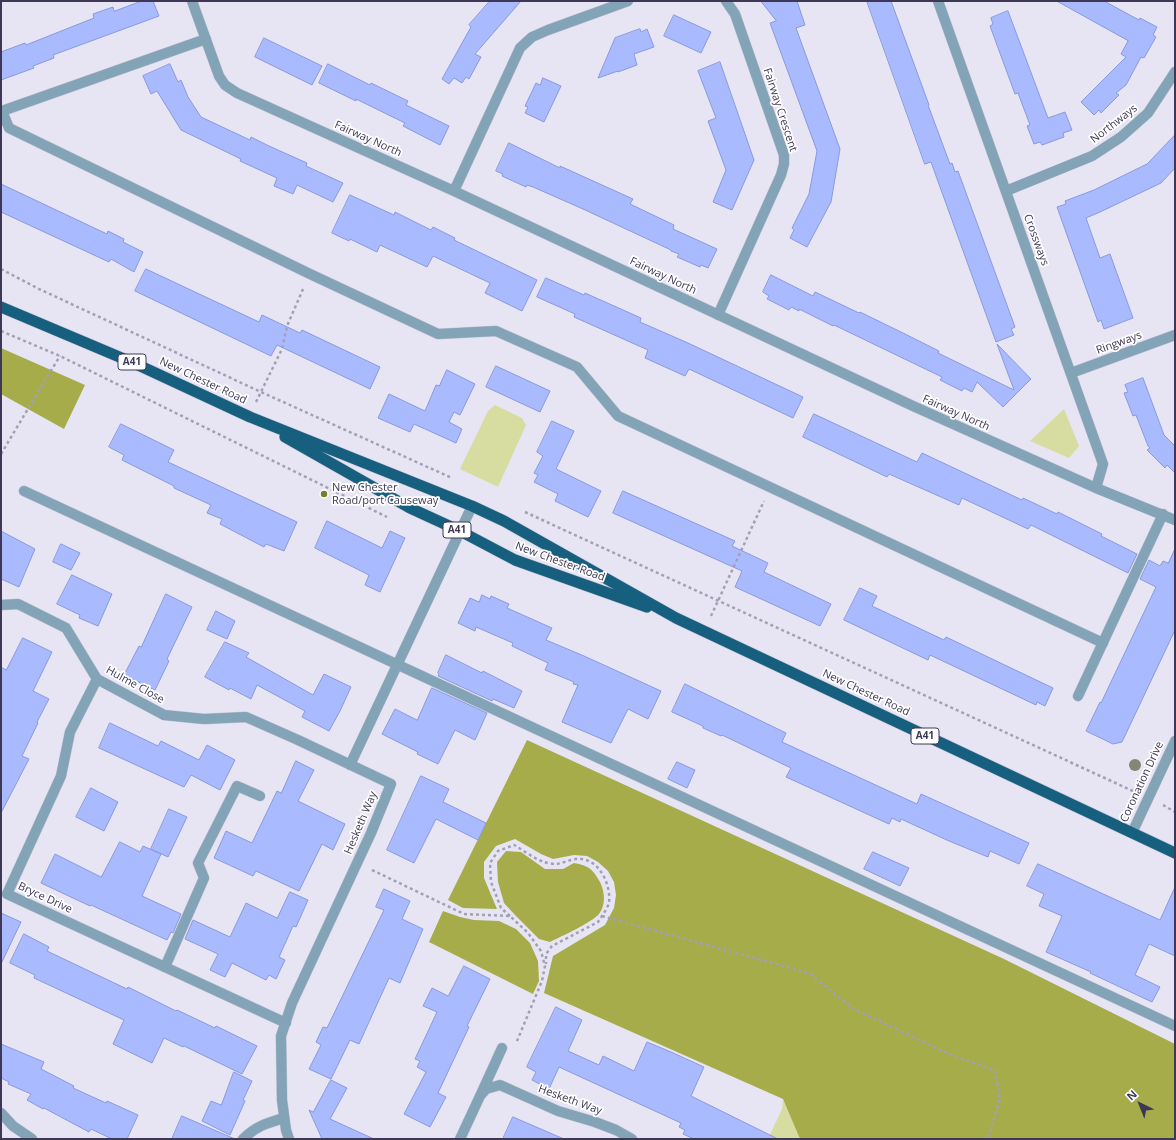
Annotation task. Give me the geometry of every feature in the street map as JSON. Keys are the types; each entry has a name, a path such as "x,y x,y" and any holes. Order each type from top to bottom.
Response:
{"highway":[{"name":"New Chester Road","path":"1,306 136,364 250,417 472,506 504,521 676,618 1175,853"},
{"name":"New Chester Road","path":"250,417 410,508 460,531 515,560 676,618"}],"street":[{"name":"Fairway North","path":"192,1 219,76 225,85 237,93 454,192 913,406 1096,488 1175,520"},
{"path":"454,192 520,48 532,37 548,30 628,1"},
{"name":"Fairway Crescent","path":"718,315 782,175 784,164 784,155 735,14 726,1"},
{"name":"Crossways","path":"938,1 1103,464 1096,488"},
{"path":"206,39 2,111 9,128 310,274 438,334 496,331 577,367 618,416 1103,643"},
{"name":"Northways","path":"1006,191 1092,156 1121,136 1148,113 1175,72"},
{"name":"Ringways","path":"1071,373 1175,335"},
{"path":"24,491 1175,1026"},
{"path":"350,765 472,506"},
{"path":"1078,696 1163,514"},
{"name":"Hulme Close","path":"1,605 18,604 66,628 97,679 164,715 204,719 246,717 350,765"},
{"name":"Bryce Drive","path":"97,679 70,732 61,776 4,895 286,1023"},
{"name":"Coronation Drive","path":"1132,833 1175,741"},
{"name":"Hesketh Way","path":"289,1139 286,1130 282,1100 281,1036 292,1003 371,833 391,784 350,765"},
{"path":"164,967 204,878 198,863 237,786 260,796"},
{"path":"460,1139 502,1048"},
{"name":"Hesketh Way","path":"480,1096 486,1089 500,1085 558,1111 616,1130 629,1138"},
{"path":"1,1113 13,1126 32,1139"},
{"path":"243,1139 263,1124 284,1118"}],"path":[{"path":"1,269 39,289 261,392 457,480"},
{"path":"250,417 282,349 287,326 310,274"},
{"path":"1,331 60,356 388,517"},
{"path":"1,454 60,356"},
{"path":"421,485 428,467"},
{"path":"704,631 770,488"},
{"path":"524,511 1148,798 1175,812"},
{"path":"502,1048 510,1054 542,981 545,966 546,954 552,946 598,922 608,904 609,892 605,877 596,867 586,860 572,859 556,864 542,861 514,845 498,851 490,863 491,882 501,908 528,934 541,951 545,966"},
{"path":"357,862 464,914 510,916"},
{"path":"602,916 809,973 852,1008 940,1050 995,1071 1000,1099 988,1139"}],"green space":[{"path":"1,348 85,385 64,429 1,394"},
{"path":"495,405 522,418 526,425 498,487 460,469 488,411"},
{"path":"1064,409 1079,446 1069,458 1030,441"},
{"path":"527,740 1004,959 1175,1044 1175,1139 800,1139 783,1099 544,993 553,956 605,925 614,908 616,895 614,882 608,871 598,862 587,856 574,855 553,859 515,839 496,846 484,862 484,878 497,909 463,908 448,900"},
{"path":"506,851 521,852 545,869 563,869 574,863 590,868 600,882 603,890 604,903 599,914 583,925 550,942 539,939 504,903 498,882 497,862"},
{"path":"443,911 474,920 499,921 516,929 530,943 538,961 539,981 533,994 429,942"},
{"path":"783,1099 800,1139 768,1139 782,1109"}],"building":[{"path":"142,1 153,1 159,16 53,55 54,58 33,66 34,68 1,80 1,52 25,43 26,45 94,18 93,14 113,7 114,11"},
{"path":"490,1 521,1 475,54 481,57 469,79 466,77 462,83 454,78 449,84 442,79 471,27 469,25"},
{"path":"761,1 797,1 805,25 796,28 840,149 831,202 807,247 790,238 794,230 792,228 809,194 817,151 770,23 776,21"},
{"path":"867,1 891,1 950,164 952,163 955,172 958,171 1015,327 1011,329 1014,335 996,342 931,162 925,164"},
{"path":"1057,1 1104,1 1139,20 1140,18 1157,27 1153,35 1156,37 1144,58 1141,57 1126,85 1116,93 1119,95 1101,113 1099,110 1094,115 1081,102 1126,57 1121,54 1128,41"},
{"path":"1008,11 1048,118 1065,112 1072,130 1063,133 1064,137 1042,145 1040,142 1034,144 1027,126 1030,125 1018,93 1015,94 990,26 993,24 991,18"},
{"path":"674,15 711,32 701,53 664,36"},
{"path":"640,29 641,32 647,29 654,47 634,54 637,65 598,78 615,38"},
{"path":"264,38 322,66 312,85 255,57"},
{"path":"720,62 754,160 732,210 713,202 726,170 708,121 716,118 698,71"},
{"path":"170,64 178,82 181,80 188,97 201,117 250,140 251,137 307,163 306,166 343,183 333,202 297,185 293,194 274,186 277,178 240,161 241,159 181,130 157,91 151,94 143,76"},
{"path":"328,64 370,85 371,83 408,101 406,105 449,126 440,145 403,126 405,123 319,83"},
{"path":"543,78 561,86 544,122 525,113 528,107 525,106 536,83 540,85"},
{"path":"1175,135 1175,168 1161,183 1086,218 1100,258 1110,254 1133,318 1104,329 1101,320 1098,322 1057,207 1066,204 1065,201 1094,190 1147,164"},
{"path":"509,143 560,168 560,166 633,199 630,204 674,225 673,229 717,249 708,268 701,265 700,267 677,257 679,254 583,209 533,187 527,185 526,187 502,176 503,174 496,171"},
{"path":"1,184 107,234 108,231 124,239 123,242 143,252 134,272 111,259 109,262 1,212"},
{"path":"350,195 394,215 395,212 431,230 433,227 455,238 454,240 537,280 522,311 485,293 490,283 433,256 427,267 380,245 377,252 350,239 349,241 332,233"},
{"path":"146,269 259,322 262,315 300,333 302,330 380,367 370,389 277,345 271,356 135,291"},
{"path":"771,275 813,296 815,292 859,313 860,312 939,351 938,353 1014,390 997,344 1031,379 1003,407 977,382 972,392 964,388 962,391 940,380 942,377 834,325 833,326 799,309 799,311 791,307 789,310 767,299 769,296 763,292"},
{"path":"546,278 584,295 585,293 641,318 640,322 803,397 793,418 689,369 685,376 645,358 648,350 574,317 575,314 537,297"},
{"path":"496,366 550,391 540,412 486,387"},
{"path":"447,370 475,384 460,415 454,412 449,422 462,429 456,443 414,424 410,432 378,418 389,394 425,411 436,385 439,386"},
{"path":"1143,378 1164,435 1175,446 1175,473 1167,465 1165,468 1147,450 1150,448 1136,415 1133,416 1124,393 1128,392 1125,385"},
{"path":"814,414 917,462 922,453 1022,500 1023,498 1057,514 1058,512 1102,534 1101,536 1137,554 1128,573 1031,525 1028,529 962,498 959,505 889,474 887,477 803,437"},
{"path":"552,421 574,431 556,469 601,491 588,517 555,501 558,494 534,482 538,475 534,473 543,456 537,452"},
{"path":"121,424 174,450 168,462 297,522 284,551 266,544 264,547 220,524 222,519 207,513 211,505 174,488 174,486 122,460 124,455 109,447"},
{"path":"623,491 735,541 732,546 768,563 764,572 831,604 820,626 735,587 742,571 613,513"},
{"path":"327,521 382,548 390,531 405,538 380,592 365,585 369,575 315,548"},
{"path":"1,531 35,549 19,587 1,579"},
{"path":"61,544 80,553 71,570 53,562"},
{"path":"1175,549 1175,630 1122,742 1113,744 1086,731 1100,702 1101,703 1156,587 1140,579 1149,560 1160,566 1163,561 1168,563"},
{"path":"72,575 112,594 98,626 79,618 80,615 57,604"},
{"path":"860,588 877,596 872,606 944,640 946,637 1053,688 1045,706 1037,702 1036,705 930,655 928,660 844,620"},
{"path":"166,594 192,607 167,659 169,661 155,690 124,675 139,646 141,647"},
{"path":"482,595 490,599 491,596 509,604 507,608 552,628 546,640 661,691 648,719 628,709 611,743 562,722 578,685 545,670 548,663 512,646 513,643 476,627 475,631 458,623 470,598 479,602"},
{"path":"216,611 235,621 227,639 207,630"},
{"path":"23,638 52,652 33,691 49,699 22,756 29,759 1,813 1,667 6,670"},
{"path":"225,642 249,653 246,657 313,695 324,674 351,687 329,731 302,717 305,711 257,685 251,699 230,688 229,690 205,677"},
{"path":"446,655 482,673 483,671 522,691 514,708 493,699 492,701 438,676"},
{"path":"685,684 786,733 782,742 917,804 921,794 1029,843 1019,864 990,851 988,857 901,819 900,822 892,818 889,824 786,777 791,768 722,735 721,736 703,728 703,726 672,712"},
{"path":"432,688 487,713 475,740 455,730 438,764 382,734 395,709 417,720"},
{"path":"110,723 158,746 161,741 199,760 207,745 235,760 220,790 191,775 184,787 99,748"},
{"path":"296,761 314,770 298,801 345,824 333,850 322,844 299,891 256,871 253,876 214,858 226,831 252,843 277,791 281,793"},
{"path":"677,762 695,770 687,788 668,779"},
{"path":"421,776 449,789 443,802 486,823 478,840 436,819 414,863 387,850"},
{"path":"91,788 118,802 104,831 76,817"},
{"path":"169,809 187,817 168,857 151,849"},
{"path":"120,842 140,852 143,846 161,854 142,896 181,914 173,933 171,932 167,940 41,883 55,854 101,877"},
{"path":"873,852 909,868 900,886 864,869"},
{"path":"1038,864 1160,920 1175,887 1175,956 1149,944 1135,975 1160,987 1152,1002 1046,952 1062,916 1039,906 1044,894 1027,886"},
{"path":"384,889 410,901 402,919 423,929 400,983 389,978 359,1044 350,1040 331,1079 309,1069 321,1045 316,1042 323,1027 327,1028 384,910 376,907"},
{"path":"290,892 308,900 296,927 293,926 279,957 285,960 276,979 269,975 266,980 232,963 225,977 210,970 218,954 185,939 193,920 230,937 246,903 277,918"},
{"path":"1,913 21,922 1,964"},
{"path":"24,934 49,947 47,951 127,989 128,987 176,1011 177,1010 215,1028 216,1026 257,1046 242,1074 164,1038 152,1063 113,1044 124,1020 34,978 35,975 10,963"},
{"path":"464,966 490,979 467,1026 469,1027 438,1093 446,1097 430,1127 404,1114 426,1072 417,1067 420,1061 415,1059 437,1012 423,1006 432,988 448,996"},
{"path":"556,1007 582,1020 568,1051 599,1065 603,1056 634,1071 647,1042 671,1052 704,1067 691,1096 778,1139 694,1139 683,1134 685,1130 679,1127 681,1123 559,1067 549,1089 532,1080 536,1072 527,1067"},
{"path":"1,1044 44,1062 41,1069 74,1086 73,1088 138,1115 127,1139 112,1139 91,1129 89,1132 27,1100 31,1094 8,1084 9,1082 1,1078"},
{"path":"234,1072 252,1081 230,1135 202,1121 211,1101 221,1105"},
{"path":"331,1080 347,1088 330,1119 374,1139 322,1139 309,1110 313,1112"},
{"path":"182,1116 235,1139 172,1139"},
{"path":"513,1117 564,1139 503,1139"}],"place":[{"name":"New Chester Road/port Causeway","path":"324,494"}]}
